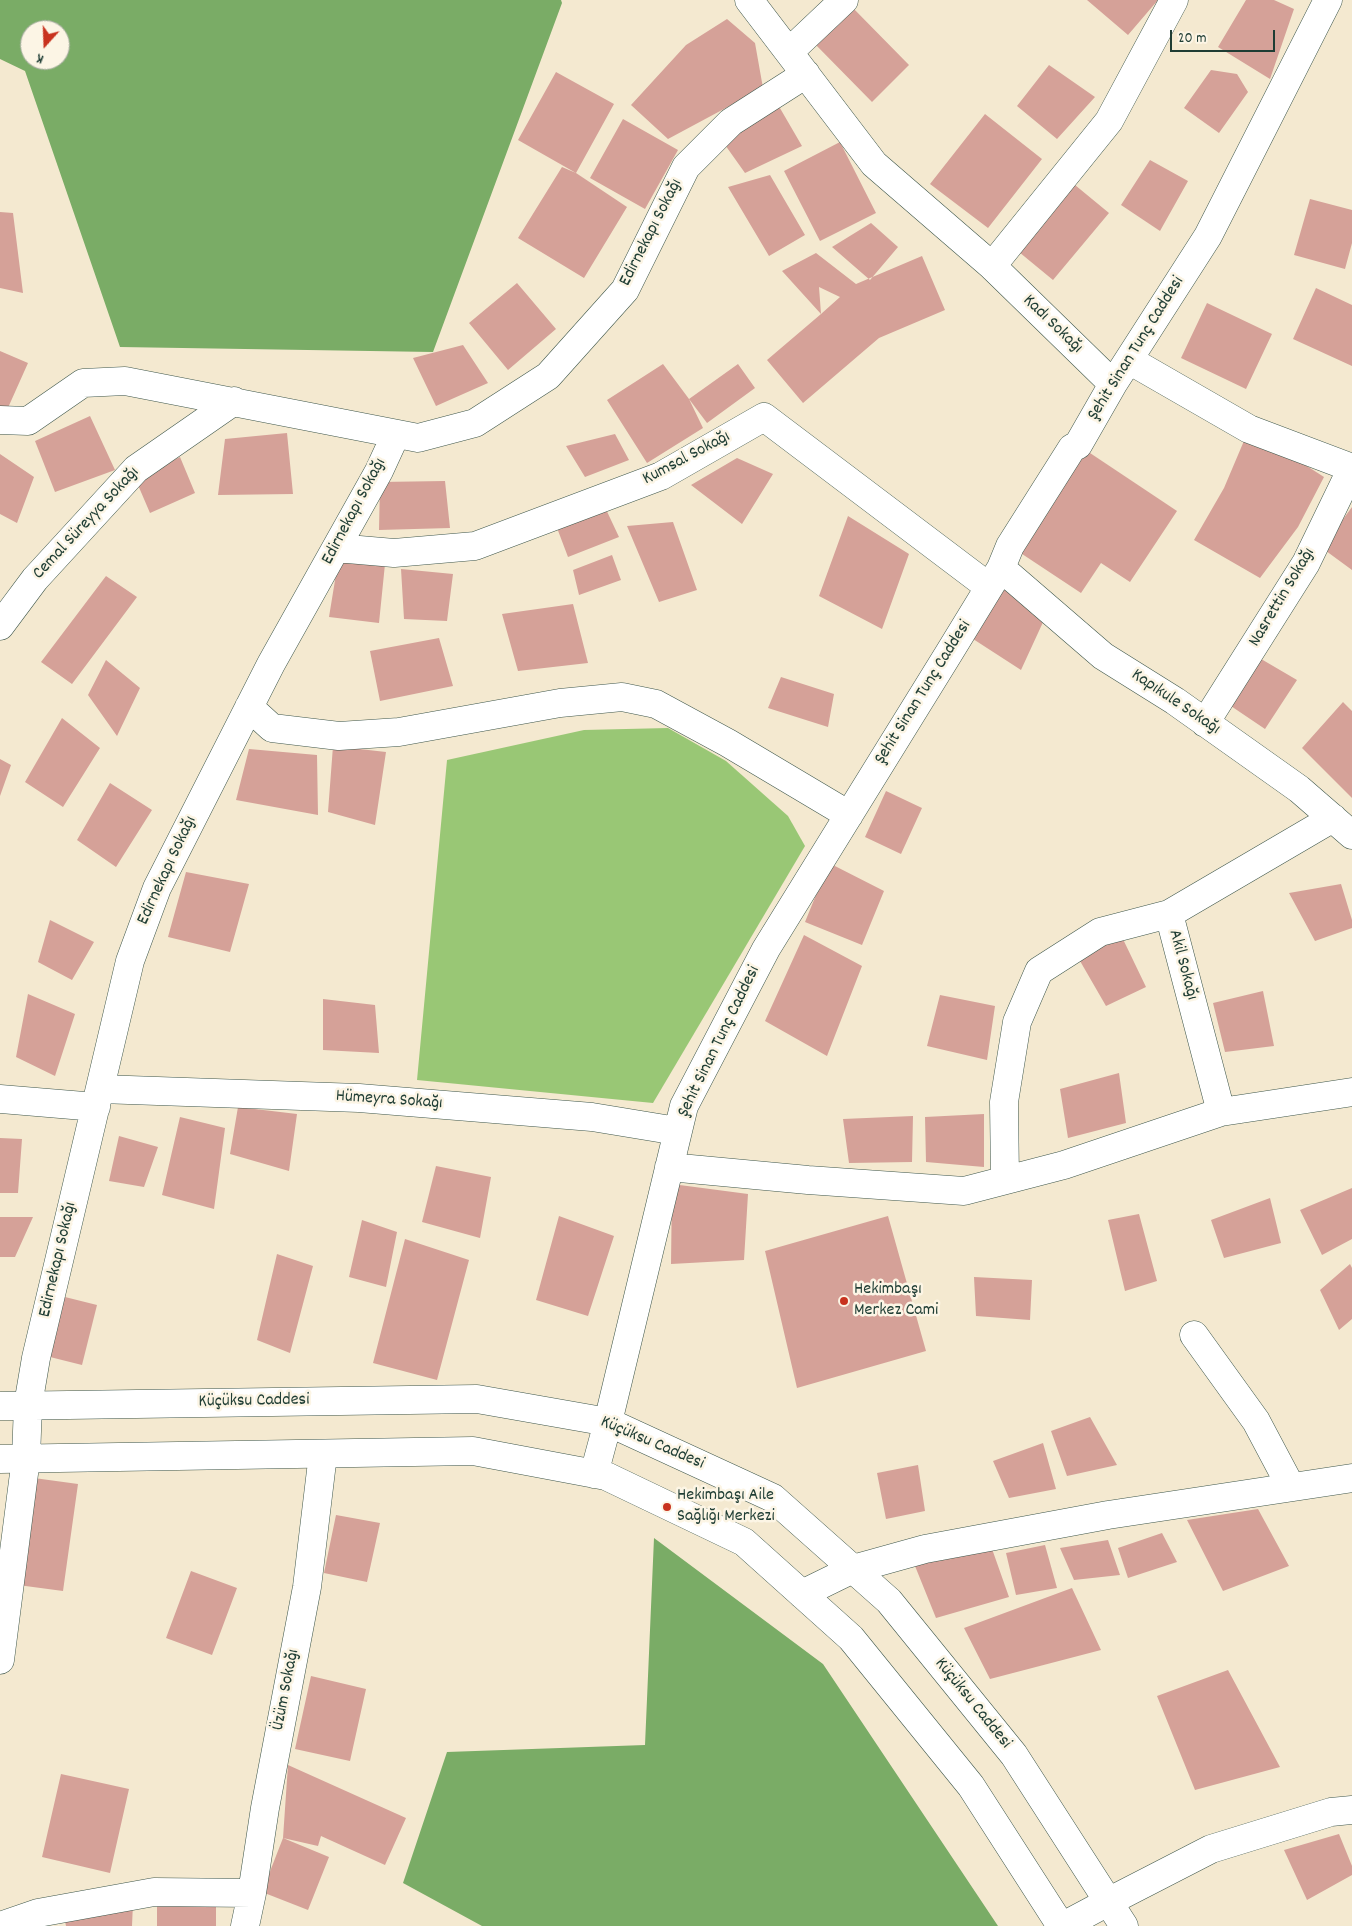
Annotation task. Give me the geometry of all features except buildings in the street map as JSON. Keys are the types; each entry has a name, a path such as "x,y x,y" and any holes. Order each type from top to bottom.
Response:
{"street":[{"name":"Kadı Sokağı","path":"749,0 874,164 992,266 1113,384"},
{"path":"789,52 844,0"},
{"path":"992,266 1109,121 1174,0"},
{"name":"Şehit Sinan Tunç Caddesi","path":"594,1474 684,1106 766,949 995,577 1010,546 1072,448 1078,444 1113,384 1208,236 1328,0"},
{"name":"Edirnekapı Sokağı","path":"0,420 28,421 83,383 125,381 418,438 475,423 548,376 625,290 686,167 731,122 806,74"},
{"path":"1129,360 1249,429 1352,468"},
{"name":"Cemal Süreyya Sokağı","path":"0,626 35,578 136,469 234,401"},
{"name":"Kumsal Sokağı","path":"336,548 394,553 475,546 661,476 764,417 995,577"},
{"name":"Edirnekapı Sokağı","path":"0,1660 13,1458 28,1405 36,1358 130,961 157,888 249,707 379,471 396,434"},
{"name":"Nasrettin Sokağı","path":"1205,723 1306,562 1352,468"},
{"name":"Kapıkule Sokağı","path":"995,577 1103,656 1175,701 1298,789 1343,827"},
{"path":"249,707 272,728 339,736 400,732 560,703 622,698 639,700 656,704 849,815"},
{"name":"Akil Sokağı","path":"1221,1112 1169,914 1343,827"},
{"path":"1005,1180 1004,1102 1017,1022 1039,971 1100,932 1169,914"},
{"path":"668,1167 808,1180 964,1191 1064,1165 1221,1112 1352,1092"},
{"name":"Hümeyra Sokağı","path":"0,1099 358,1098 592,1117 677,1131"},
{"path":"1194,1335 1256,1421 1291,1487"},
{"name":"Küçüksu Caddesi","path":"0,1406 477,1399 608,1422 774,1498 889,1601 1014,1756 1124,1926"},
{"path":"13,1458 473,1451 606,1476 744,1542 851,1638 971,1786 1062,1926 1212,1849 1331,1812 1352,1810"},
{"name":"Üzüm Sokağı","path":"245,1926 265,1808 307,1587 324,1454"},
{"path":"802,1594 853,1569 925,1549 1108,1515 1352,1478"},
{"path":"0,1926 38,1913 154,1892 252,1893"}],"green space":[{"path":"0,0 561,0 562,3 433,352 120,347 25,71 23,70 70,70 70,20 20,20 20,69 0,59"},
{"path":"668,728 726,761 788,816 805,846 653,1103 417,1080 447,760 584,730"},
{"path":"654,1538 823,1664 998,1926 482,1926 403,1883 447,1752 645,1745"}],"place":[{"name":"Hekimbaşı Merkez Cami","path":"844,1301"},
{"name":"Hekimbaşı Aile Sağlığı Merkezi","path":"667,1507"}]}
